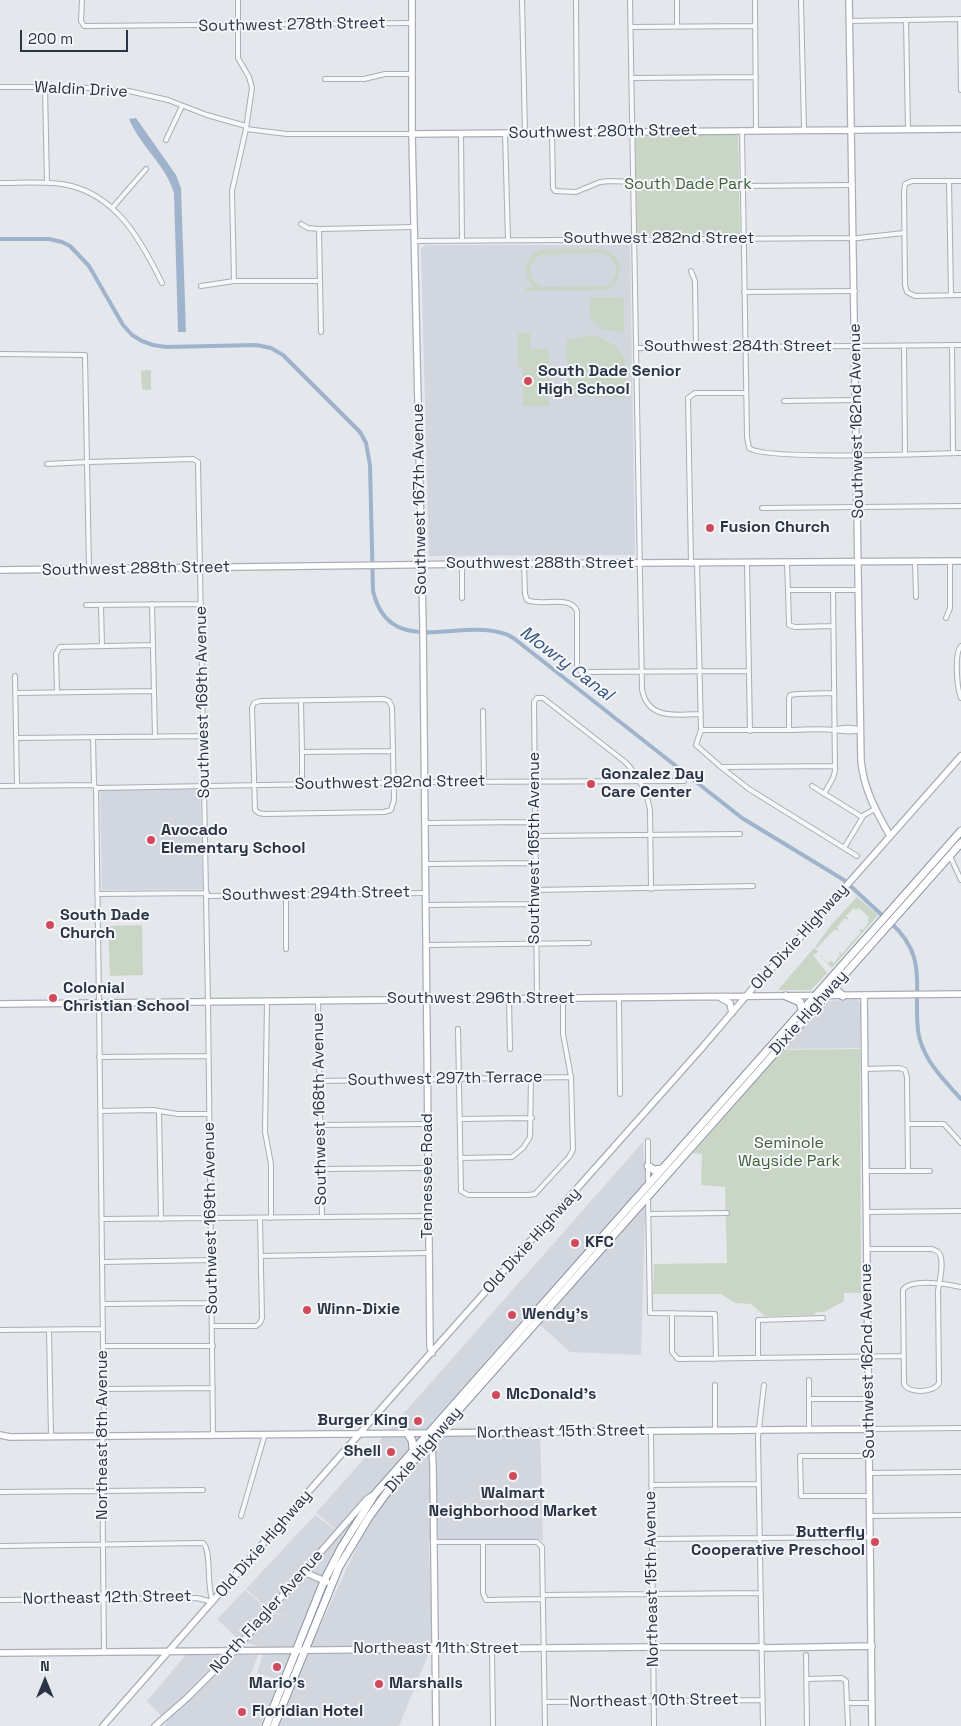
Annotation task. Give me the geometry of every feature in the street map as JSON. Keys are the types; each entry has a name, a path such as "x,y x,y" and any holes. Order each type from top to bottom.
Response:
{"highway":[{"name":"Dixie Highway","path":"648,1196 836,983 884,923 888,912 961,831"},
{"path":"950,856 949,851 961,837"},
{"name":"Dixie Highway","path":"663,1167 864,939 884,923 894,918 961,843"},
{"path":"915,894 919,883 942,858 944,850"},
{"path":"824,996 826,988 860,949 864,939"},
{"path":"836,983 836,990 843,996"},
{"path":"786,996 800,1002 802,1010"},
{"path":"772,1055 778,1044 810,1006 813,996"},
{"path":"739,1093 737,1092 738,1087 762,1061 766,1050"},
{"path":"700,1137 705,1125 730,1096 729,1091"},
{"path":"648,1166 654,1170 663,1167"},
{"path":"543,1314 542,1310 565,1283 570,1272 663,1167"},
{"path":"632,1213 648,1196 649,1189 663,1172 663,1167"},
{"path":"632,1213 633,1206 646,1190 648,1184"},
{"name":"Dixie Highway","path":"328,1582 377,1505 393,1484 430,1441 441,1432 632,1213"},
{"name":"Dixie Highway","path":"270,1725 305,1650 341,1548 375,1494 570,1272"},
{"path":"503,1360 508,1348 530,1324 529,1318"},
{"path":"441,1432 442,1422 462,1399 464,1391"},
{"path":"407,1433 412,1440 413,1449"},
{"path":"270,1725 296,1650 328,1582"}],"street":[{"name":"Southwest 278th Street","path":"82,0 82,24 84,26 412,23"},
{"path":"234,282 232,192 252,88 249,77 238,58 238,0"},
{"name":"Southwest 167th Avenue","path":"412,0 412,134 422,565 427,999"},
{"path":"522,0 525,133"},
{"path":"576,0 577,132"},
{"path":"630,0 641,672 643,695 655,710 668,714 701,714"},
{"path":"677,0 677,26"},
{"path":"755,0 756,130"},
{"path":"801,0 804,130"},
{"name":"Southwest 162nd Avenue","path":"849,0 863,774 868,794 890,836"},
{"path":"906,20 908,129"},
{"path":"849,21 960,20 961,90"},
{"path":"631,26 755,26"},
{"path":"324,79 364,79 385,74 412,74"},
{"path":"631,78 756,76"},
{"name":"Waldin Drive","path":"0,87 112,89 159,98 246,127"},
{"path":"45,88 46,183"},
{"path":"166,140 182,106"},
{"name":"Southwest 280th Street","path":"246,127 287,134 961,129"},
{"path":"742,130 747,442 750,449 756,452 791,455 961,453"},
{"path":"552,132 553,188 555,190 576,192 600,182 633,182"},
{"path":"460,133 462,241"},
{"path":"505,133 508,240"},
{"path":"112,207 146,169"},
{"path":"961,181 915,181 905,184 904,192 905,285 907,292 915,296 961,295"},
{"path":"949,181 951,296"},
{"path":"0,183 64,184 82,189 96,196 112,207 131,228 162,283"},
{"path":"743,186 853,185"},
{"path":"301,224 308,228 414,228"},
{"path":"319,228 321,332"},
{"name":"Southwest 282nd Street","path":"414,241 854,238 904,233"},
{"path":"692,271 695,281 696,347"},
{"path":"201,286 234,282 320,281"},
{"path":"744,292 855,291"},
{"path":"952,345 953,454"},
{"name":"Southwest 284th Street","path":"636,348 961,345"},
{"path":"904,346 905,454"},
{"path":"0,354 85,355 89,569"},
{"path":"746,393 695,393 690,396 688,403 701,714 701,730 696,743 698,748 749,789 858,856"},
{"path":"784,401 856,400"},
{"name":"Southwest 169th Avenue","path":"88,462 193,459 198,462 207,894 213,1435"},
{"path":"47,464 88,462"},
{"path":"762,508 961,506"},
{"name":"Southwest 288th Street","path":"0,570 462,564 961,561"},
{"path":"915,562 916,597"},
{"path":"946,618 950,608 950,562"},
{"path":"747,563 750,730"},
{"path":"787,563 790,624 795,626 833,626"},
{"path":"462,564 462,598"},
{"path":"524,564 526,598 532,602 568,602 573,604 576,611 577,665 580,672 749,671"},
{"path":"788,590 859,590"},
{"path":"824,794 833,778 835,766 833,590"},
{"path":"152,604 155,737"},
{"path":"86,605 201,604"},
{"path":"101,605 102,646"},
{"path":"56,692 56,654 57,649 63,646 153,645"},
{"path":"961,646 957,654 958,688 961,698"},
{"path":"15,676 18,786"},
{"path":"15,692 154,691"},
{"path":"789,730 790,695 834,693"},
{"name":"Southwest 165th Avenue","path":"537,998 534,702 537,698 543,698 624,761 633,770 639,781"},
{"path":"301,700 302,784"},
{"path":"301,700 387,700 392,707 393,783 393,804 388,812 290,814 264,814 257,812 254,807 253,784 253,705 260,701 301,700"},
{"path":"483,711 484,782"},
{"path":"701,730 834,730 854,732 861,730"},
{"path":"16,738 204,736"},
{"name":"Northeast 8th Avenue","path":"93,737 101,1111 104,1652"},
{"path":"302,752 392,751"},
{"name":"Old Dixie Highway","path":"104,1726 349,1446 647,1111 756,984 846,887 961,756"},
{"path":"734,777 737,766"},
{"path":"722,767 835,766"},
{"path":"639,781 650,807 651,889"},
{"name":"Southwest 292nd Street","path":"0,786 684,781"},
{"path":"812,786 862,817"},
{"path":"844,848 862,817 875,809"},
{"path":"425,823 534,822"},
{"path":"534,836 740,834"},
{"path":"950,856 961,880"},
{"path":"426,864 535,863"},
{"path":"535,890 753,886"},
{"name":"Southwest 294th Street","path":"97,894 426,893"},
{"path":"286,894 286,949"},
{"path":"426,905 535,904"},
{"path":"426,945 588,943"},
{"path":"756,984 756,989 761,996"},
{"name":"Southwest 296th Street","path":"0,1004 961,994"},
{"name":"Southwest 162nd Avenue","path":"864,995 872,1726"},
{"path":"716,997 730,1002 732,1013"},
{"path":"509,998 510,1049"},
{"path":"458,1030 460,1187 464,1194 535,1194 573,1150 571,1077 564,1034 563,998"},
{"path":"619,998 620,1094"},
{"name":"Tennessee Road","path":"427,999 428,1253 430,1347 432,1352"},
{"name":"Southwest 168th Avenue","path":"318,1000 322,1217"},
{"path":"267,1001 266,1132 271,1164 271,1218"},
{"path":"100,1057 208,1056"},
{"path":"864,1069 899,1068 904,1070 907,1077 908,1171"},
{"name":"Southwest 297th Terrace","path":"320,1081 571,1077"},
{"path":"460,1158 512,1157 523,1148 530,1137 532,1118 531,1078"},
{"path":"101,1111 159,1111 178,1114 209,1114"},
{"path":"159,1111 161,1219"},
{"path":"460,1119 532,1118"},
{"path":"320,1125 428,1124"},
{"path":"908,1124 944,1124 961,1143"},
{"path":"648,1141 648,1184"},
{"path":"321,1169 428,1168"},
{"path":"865,1171 930,1171"},
{"path":"648,1196 650,1313 715,1314 716,1358"},
{"path":"866,1212 961,1211"},
{"path":"648,1214 727,1214"},
{"path":"102,1219 428,1216"},
{"path":"212,1326 256,1326 260,1323 262,1318 260,1218"},
{"path":"867,1249 932,1249 939,1252 941,1257 941,1272 939,1283 938,1291 939,1383 932,1390 910,1390 904,1384 904,1290 910,1284 939,1283 961,1287"},
{"path":"261,1256 428,1253"},
{"path":"102,1262 211,1260"},
{"path":"103,1304 212,1302"},
{"path":"672,1313 672,1352 678,1359 904,1356"},
{"path":"758,1358 758,1320 823,1318"},
{"path":"0,1330 103,1330"},
{"path":"49,1330 50,1437"},
{"path":"103,1346 213,1346"},
{"path":"809,1380 809,1430"},
{"path":"763,1726 759,1430 764,1385"},
{"path":"715,1386 715,1431"},
{"path":"104,1389 213,1388"},
{"path":"809,1399 868,1399"},
{"path":"868,1429 961,1428"},
{"name":"Northeast 15th Street","path":"103,1436 868,1429"},
{"name":"Northeast 15th Avenue","path":"651,1431 654,1726"},
{"path":"241,1516 264,1434"},
{"path":"340,1434 347,1439 349,1446"},
{"path":"426,1434 430,1441 433,1460 436,1726"},
{"path":"0,1435 10,1437 103,1436"},
{"path":"0,1440 10,1437"},
{"path":"869,1456 800,1456 801,1496 870,1496"},
{"path":"869,1473 961,1472"},
{"path":"651,1485 759,1484"},
{"path":"0,1492 203,1490"},
{"name":"North Flagler Avenue","path":"155,1726 187,1698 234,1651 367,1499 375,1494"},
{"path":"870,1516 961,1515"},
{"path":"652,1539 870,1537"},
{"path":"433,1542 537,1542 542,1547 545,1726"},
{"path":"483,1543 483,1593 486,1600 653,1594 761,1593"},
{"path":"0,1546 205,1544 208,1552 209,1591 213,1602"},
{"path":"304,1572 328,1582"},
{"name":"Northeast 12th Street","path":"0,1600 197,1598 213,1602"},
{"name":"Northeast 11th Street","path":"0,1653 872,1646"},
{"path":"492,1649 493,1726"},
{"path":"151,1651 157,1665"},
{"path":"806,1655 807,1726"},
{"path":"806,1678 842,1678 846,1681 848,1726"},
{"name":"Northeast 10th Street","path":"545,1702 763,1700"},
{"path":"848,1703 872,1703"}],"shaded area":[{"name":"South Dade Senior High School","path":"425,245 629,245 635,555 429,556 421,249"},
{"name":"Avocado Elementary School","path":"200,789 203,889 102,890 100,790"},
{"path":"856,999 861,1003 860,1048 784,1049 829,1001"},
{"path":"643,1142 646,1181 641,1355 570,1352 528,1314 427,1428 540,1427 543,1540 429,1541 432,1645 399,1726 279,1726 311,1646 358,1544 316,1513"},
{"path":"315,1515 344,1536 324,1572 279,1680 257,1673 265,1648 240,1641 217,1619 245,1590 272,1613 294,1618 272,1612 246,1589"},
{"path":"186,1655 258,1655 250,1676 278,1684 260,1726 164,1726 167,1722 147,1701"}],"green space":[{"name":"South Dade Park","path":"738,134 740,234 637,236 635,136"},
{"path":"565,249 606,251 613,254 617,259 620,264 620,271 615,283 603,290 526,291 526,288 534,287 527,277 526,266 531,256 542,250","holes":["602,253 608,255 615,263 616,273 611,282 606,286 544,287 538,285 531,277 530,267 536,258 541,255"]},
{"path":"590,297 622,297 624,299 624,333 604,330 595,324 590,316"},
{"path":"518,333 530,333 530,349 549,349 549,406 523,406 523,367 518,366"},
{"path":"596,335 616,346 626,363 626,398 567,396 567,339"},
{"path":"151,370 151,390 142,389 141,371"},
{"path":"857,897 878,915 832,968 821,957 828,963 831,961 834,963 840,955 839,953 842,954 851,943 849,941 852,942 861,932 859,930 863,930 869,922 867,920 869,917 859,908 856,910 854,908 846,916 847,920 845,918 837,927 839,930 835,929 817,948 815,947 831,925"},
{"path":"142,925 143,975 110,976 108,926"},
{"path":"814,948 819,952 813,955 827,973 811,990 778,990"},
{"name":"Seminole Wayside Park","path":"860,1049 861,1293 844,1293 844,1301 824,1312 817,1312 813,1315 765,1316 751,1304 735,1303 721,1294 653,1294 654,1264 727,1263 725,1187 701,1185 702,1154 693,1153 783,1050"}],"water":[{"path":"136,118 176,175 181,188 186,332 178,332 174,193 165,173 129,119"}],"waterway":[{"name":"Mowry Canal","path":"0,239 49,239 70,246 89,266 123,325 132,335 142,341 166,347 256,345 271,348 283,355 360,432 366,443 370,465 373,591 381,612 393,624 409,630 426,632 484,630 504,633 511,637 742,818 844,880 885,918"},
{"name":"Mowry Canal","path":"890,922 907,942 915,962 917,972 918,1029 923,1049 937,1072 961,1099"}],"place":[{"name":"South Dade Senior High School","path":"528,381"},
{"name":"Fusion Church","path":"710,528"},
{"name":"Gonzalez Day Care Center","path":"591,784"},
{"name":"Avocado Elementary School","path":"151,840"},
{"name":"South Dade Church","path":"50,925"},
{"name":"Colonial Christian School","path":"53,998"},
{"name":"KFC","path":"575,1243"},
{"name":"Winn-Dixie","path":"307,1310"},
{"name":"Wendy's","path":"512,1315"},
{"name":"McDonald's","path":"496,1395"},
{"name":"Burger King","path":"418,1421"},
{"name":"Shell","path":"391,1452"},
{"name":"Walmart Neighborhood Market","path":"513,1476"},
{"name":"Butterfly Cooperative Preschool","path":"875,1542"},
{"name":"Mario's","path":"277,1667"},
{"name":"Marshalls","path":"379,1684"},
{"name":"Floridian Hotel","path":"242,1712"}]}
